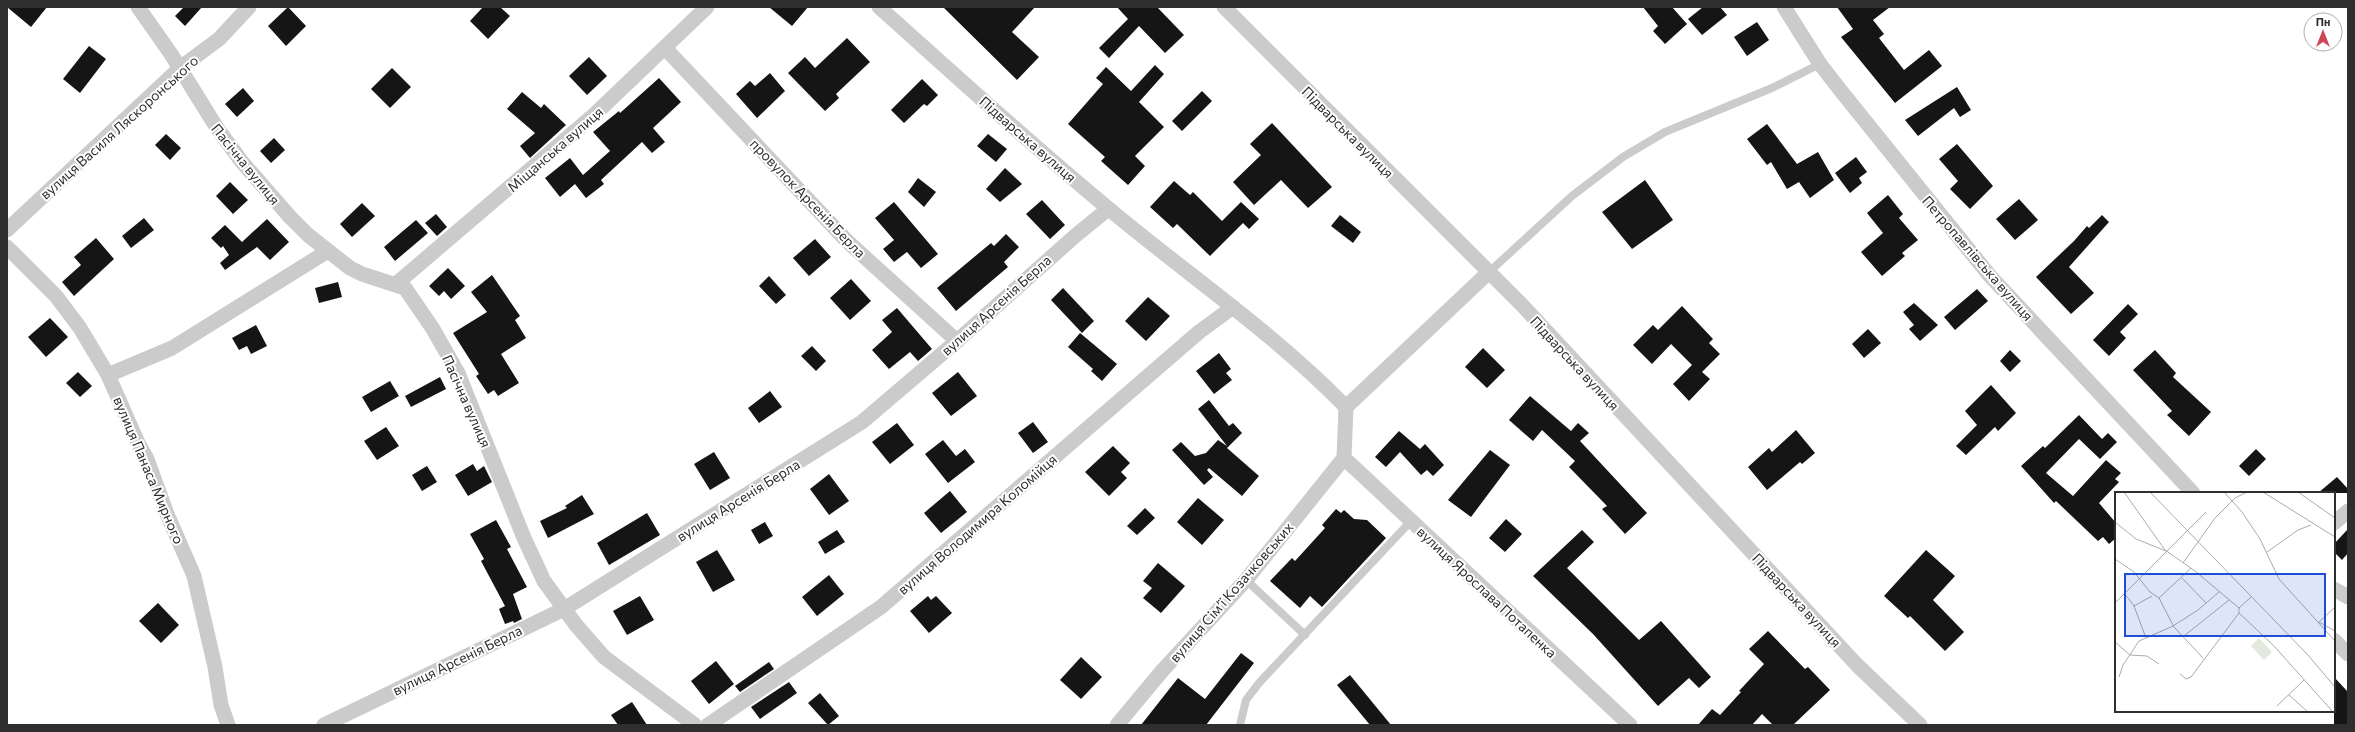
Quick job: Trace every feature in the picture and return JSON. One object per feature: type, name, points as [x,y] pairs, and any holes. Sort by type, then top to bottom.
[{"type":"street","name":"Пасічна вулиця","points":[[138,7],[180,68],[202,108],[242,162],[290,217],[328,251],[362,274],[405,288],[421,310],[458,373],[538,571],[564,609],[604,657],[695,725]]},
{"type":"street","name":"вулиця Василя Ляскоронського","points":[[7,230],[180,68],[219,39],[249,7]]},
{"type":"street","name":"Міщанська вулиця","points":[[396,284],[577,130],[708,7]]},
{"type":"street","name":"Підварська вулиця","points":[[879,7],[1108,209],[1233,307],[1312,373],[1346,407]]},
{"type":"street","name":"Підварська вулиця","points":[[1224,7],[1489,272],[1858,666],[1920,725]]},
{"type":"street","name":"Петропавлівська вулиця","points":[[1784,7],[1820,64],[1990,276],[2193,492]]},
{"type":"street","name":"провулок Арсенія Берла","points":[[665,48],[847,240],[957,341]]},
{"type":"street","name":"вулиця Арсенія Берла","points":[[324,725],[564,609],[862,422],[1108,209]]},
{"type":"street","name":"вулиця Панаса Мирного","points":[[7,247],[56,296],[80,328],[108,375],[154,475],[167,514],[194,576],[214,661],[221,705],[228,725]]},
{"type":"street","points":[[108,375],[172,348],[328,251]]},
{"type":"street","points":[[1344,458],[1346,407],[1489,272]]},
{"type":"street","name":"вулиця Володимира Коломійця","points":[[708,725],[881,607],[1199,332],[1233,307]]},
{"type":"street","name":"вулиця Ярослава Потапенка","points":[[1344,458],[1630,725]]},
{"type":"street","name":"вулиця Сімʼї Козачковських","points":[[1117,725],[1162,671],[1246,580],[1344,458]]},
{"type":"street","points":[[2335,522],[2348,511]]},
{"type":"street","points":[[2335,590],[2348,597]]},
{"type":"street","points":[[2335,641],[2348,654]]},
{"type":"lane","points":[[1489,272],[1572,196],[1623,157],[1665,132],[1755,96],[1820,64]]},
{"type":"lane","points":[[1240,725],[1246,700],[1411,522]]},
{"type":"lane","points":[[1246,580],[1305,635]]},
{"type":"building","points":[[7,7],[47,7],[31,27]]},
{"type":"building","points":[[184,7],[202,7],[185,26],[175,16]]},
{"type":"building","points":[[288,7],[306,26],[286,46],[268,26]]},
{"type":"building","points":[[483,7],[500,7],[510,16],[488,39],[470,21]]},
{"type":"building","points":[[769,7],[808,7],[792,26]]},
{"type":"building","points":[[943,7],[1035,7],[1012,32],[1039,57],[1017,80]]},
{"type":"building","points":[[1117,7],[1157,7],[1184,35],[1165,53],[1139,26],[1109,58],[1099,48],[1128,19]]},
{"type":"building","points":[[1643,7],[1672,7],[1687,24],[1665,44],[1653,31],[1658,26]]},
{"type":"building","points":[[1703,7],[1720,7],[1727,15],[1702,35],[1688,19]]},
{"type":"building","points":[[1837,7],[1890,7],[1873,20],[1884,34],[1879,38],[1904,70],[1929,50],[1942,66],[1895,103],[1841,37],[1853,29]]},
{"type":"building","points":[[1757,22],[1769,40],[1747,56],[1734,37]]},
{"type":"building","points":[[847,38],[870,62],[836,94],[839,98],[825,111],[788,73],[805,57],[815,68]]},
{"type":"building","points":[[89,46],[106,59],[80,93],[63,79]]},
{"type":"building","points":[[589,57],[607,76],[587,95],[569,76]]},
{"type":"building","points":[[1155,65],[1164,74],[1139,102],[1164,127],[1135,156],[1145,166],[1128,185],[1101,161],[1105,157],[1068,124],[1103,84],[1096,78],[1106,67],[1131,91]]},
{"type":"building","points":[[392,68],[411,87],[390,108],[371,89]]},
{"type":"building","points":[[770,73],[785,91],[757,118],[736,94],[750,81],[755,86]]},
{"type":"building","points":[[659,78],[681,102],[653,128],[665,142],[652,153],[642,142],[601,180],[604,184],[586,198],[575,184],[560,197],[545,178],[570,158],[583,175],[610,151],[593,132],[619,111],[620,113]]},
{"type":"building","points":[[922,79],[938,95],[927,106],[924,104],[904,123],[891,110]]},
{"type":"building","points":[[1957,87],[1971,110],[1960,117],[1954,108],[1918,136],[1905,120]]},
{"type":"building","points":[[243,88],[254,101],[237,117],[225,104]]},
{"type":"building","points":[[1202,91],[1212,101],[1182,131],[1172,121]]},
{"type":"building","points":[[522,92],[541,108],[544,104],[566,125],[530,158],[520,146],[535,133],[507,109]]},
{"type":"building","points":[[1272,123],[1332,187],[1308,208],[1281,180],[1254,205],[1233,182],[1261,155],[1250,144]]},
{"type":"building","points":[[1767,124],[1797,164],[1818,152],[1834,180],[1810,198],[1799,182],[1787,189],[1771,162],[1767,165],[1747,139]]},
{"type":"building","points":[[166,134],[181,148],[170,160],[155,145]]},
{"type":"building","points":[[988,134],[1007,149],[996,162],[977,146]]},
{"type":"building","points":[[274,138],[285,150],[271,163],[260,151]]},
{"type":"building","points":[[1957,144],[1993,186],[1970,209],[1950,189],[1958,181],[1939,159]]},
{"type":"building","points":[[1856,157],[1867,172],[1859,178],[1862,183],[1850,193],[1835,173]]},
{"type":"building","points":[[1005,168],[1022,184],[1000,202],[986,189]]},
{"type":"building","points":[[918,178],[936,192],[924,207],[908,192]]},
{"type":"building","points":[[1645,180],[1673,220],[1632,249],[1602,212]]},
{"type":"building","points":[[1174,181],[1190,195],[1193,192],[1222,221],[1241,202],[1259,219],[1249,229],[1243,223],[1210,256],[1177,224],[1173,228],[1150,207]]},
{"type":"building","points":[[230,182],[248,200],[233,214],[216,196]]},
{"type":"building","points":[[1888,195],[1903,214],[1899,218],[1918,240],[1902,253],[1905,256],[1882,276],[1861,252],[1883,233],[1867,213]]},
{"type":"building","points":[[2019,199],[2038,220],[2015,240],[1996,219]]},
{"type":"building","points":[[1042,200],[1065,225],[1050,239],[1026,214]]},
{"type":"building","points":[[894,202],[938,254],[921,268],[907,252],[894,262],[883,249],[894,240],[875,218]]},
{"type":"building","points":[[362,203],[375,216],[352,237],[340,224]]},
{"type":"building","points":[[436,214],[447,227],[437,236],[425,223]]},
{"type":"building","points":[[1340,215],[1361,232],[1353,243],[1331,226]]},
{"type":"building","points":[[2102,215],[2109,222],[2069,267],[2094,293],[2071,314],[2036,277],[2074,241],[2087,226],[2089,228]]},
{"type":"building","points":[[144,218],[154,230],[131,248],[122,236]]},
{"type":"building","points":[[267,219],[289,242],[270,260],[257,247],[225,270],[220,263],[229,255],[223,246],[221,248],[211,238],[225,225],[242,242]]},
{"type":"building","points":[[416,220],[428,233],[395,261],[384,247]]},
{"type":"building","points":[[1006,234],[1019,247],[1004,262],[1008,267],[956,311],[937,288],[991,243],[994,246]]},
{"type":"building","points":[[96,238],[114,259],[74,296],[62,282],[81,265],[74,257]]},
{"type":"building","points":[[815,239],[831,257],[809,276],[793,258]]},
{"type":"building","points":[[448,268],[465,286],[451,299],[444,291],[439,296],[429,286]]},
{"type":"building","points":[[492,275],[520,316],[515,320],[526,338],[501,354],[519,383],[498,396],[494,390],[488,394],[476,376],[479,374],[453,333],[487,312],[471,292]]},
{"type":"building","points":[[769,276],[786,295],[776,304],[759,286]]},
{"type":"building","points":[[851,279],[871,301],[850,320],[830,298]]},
{"type":"building","points":[[338,282],[342,297],[319,303],[315,288]]},
{"type":"building","points":[[1063,288],[1094,321],[1082,333],[1051,300]]},
{"type":"building","points":[[1977,289],[1988,301],[1955,330],[1944,317]]},
{"type":"building","points":[[1148,297],[1170,316],[1146,341],[1125,321]]},
{"type":"building","points":[[1914,303],[1938,325],[1920,341],[1909,329],[1914,325],[1903,312]]},
{"type":"building","points":[[2128,304],[2138,314],[2120,332],[2126,338],[2109,356],[2093,340]]},
{"type":"building","points":[[1682,306],[1713,339],[1709,343],[1720,354],[1702,372],[1710,379],[1689,401],[1673,384],[1692,365],[1671,344],[1652,364],[1633,345],[1653,325],[1658,330]]},
{"type":"building","points":[[897,308],[932,349],[918,361],[910,352],[889,369],[872,350],[892,332],[882,320]]},
{"type":"building","points":[[50,318],[68,337],[46,357],[28,337]]},
{"type":"building","points":[[256,325],[267,346],[251,354],[247,346],[239,350],[232,338]]},
{"type":"building","points":[[1868,329],[1881,343],[1864,358],[1852,344]]},
{"type":"building","points":[[1080,333],[1117,364],[1102,381],[1091,371],[1093,369],[1068,347]]},
{"type":"building","points":[[812,346],[826,361],[816,371],[801,356]]},
{"type":"building","points":[[1483,348],[1505,370],[1487,388],[1465,367]]},
{"type":"building","points":[[2010,350],[2021,361],[2010,372],[2000,361]]},
{"type":"building","points":[[2155,350],[2176,373],[2173,377],[2211,412],[2189,436],[2167,415],[2172,411],[2133,370]]},
{"type":"building","points":[[1219,353],[1231,369],[1226,373],[1232,380],[1214,394],[1196,371]]},
{"type":"building","points":[[78,372],[92,386],[80,397],[66,383]]},
{"type":"building","points":[[958,372],[977,396],[951,416],[932,393]]},
{"type":"building","points":[[440,377],[446,389],[411,407],[405,396]]},
{"type":"building","points":[[390,381],[399,396],[371,412],[362,397]]},
{"type":"building","points":[[1991,385],[2016,413],[1998,431],[1995,427],[1966,455],[1956,446],[1977,425],[1965,411]]},
{"type":"building","points":[[770,391],[782,407],[759,423],[748,408]]},
{"type":"building","points":[[1530,396],[1571,431],[1578,423],[1589,433],[1580,441],[1647,513],[1625,534],[1602,509],[1607,506],[1569,467],[1575,461],[1542,430],[1533,441],[1509,420]]},
{"type":"building","points":[[1209,400],[1229,426],[1233,423],[1242,433],[1227,448],[1259,476],[1242,496],[1209,468],[1207,470],[1213,477],[1204,485],[1172,450],[1181,442],[1195,456],[1206,453],[1218,440],[1227,446],[1198,409]]},
{"type":"building","points":[[2079,415],[2102,439],[2108,433],[2117,442],[2100,459],[2079,439],[2046,473],[2073,496],[2106,460],[2121,473],[2115,479],[2119,482],[2099,503],[2115,522],[2115,539],[2109,544],[2103,537],[2098,541],[2056,501],[2054,503],[2021,466],[2043,446],[2045,448]]},
{"type":"building","points":[[1033,422],[1048,442],[1033,453],[1018,433]]},
{"type":"building","points":[[897,423],[914,445],[890,464],[872,442]]},
{"type":"building","points":[[386,427],[399,446],[377,460],[364,441]]},
{"type":"building","points":[[1796,430],[1815,453],[1802,464],[1800,462],[1767,490],[1748,467],[1769,448],[1772,452]]},
{"type":"building","points":[[1399,431],[1420,449],[1425,444],[1444,465],[1433,476],[1427,470],[1421,475],[1400,452],[1386,467],[1375,457]]},
{"type":"building","points":[[943,440],[956,456],[965,449],[975,462],[948,483],[925,454]]},
{"type":"building","points":[[1113,446],[1130,463],[1121,472],[1127,478],[1109,496],[1085,472]]},
{"type":"building","points":[[2256,449],[2266,459],[2249,476],[2239,466]]},
{"type":"building","points":[[1490,450],[1510,465],[1471,517],[1448,500]]},
{"type":"building","points":[[714,452],[730,478],[710,490],[694,464]]},
{"type":"building","points":[[473,464],[477,471],[484,466],[492,482],[468,496],[455,475]]},
{"type":"building","points":[[427,466],[437,482],[422,491],[412,475]]},
{"type":"building","points":[[829,474],[849,501],[829,515],[810,489]]},
{"type":"building","points":[[2337,477],[2348,489],[2348,493],[2319,492]]},
{"type":"building","points":[[950,491],[967,512],[941,533],[924,513]]},
{"type":"building","points":[[582,495],[594,514],[548,538],[540,521],[567,508],[565,506]]},
{"type":"building","points":[[1198,498],[1224,520],[1202,545],[1177,522]]},
{"type":"building","points":[[1145,508],[1155,518],[1137,535],[1127,526]]},
{"type":"building","points":[[1336,509],[1341,513],[1344,510],[1354,519],[1367,520],[1386,538],[1322,607],[1310,596],[1300,608],[1270,581],[1292,558],[1295,561],[1325,528],[1322,525]]},
{"type":"building","points":[[647,513],[660,535],[609,565],[597,543]]},
{"type":"building","points":[[1506,519],[1522,534],[1505,552],[1489,538]]},
{"type":"building","points":[[496,520],[511,547],[507,549],[527,587],[513,594],[522,619],[514,623],[513,621],[505,624],[499,609],[505,606],[481,561],[484,559],[470,534]]},
{"type":"building","points":[[765,522],[773,536],[759,544],[751,530]]},
{"type":"building","points":[[2348,529],[2348,553],[2342,560],[2335,553],[2335,543]]},
{"type":"building","points":[[837,530],[845,542],[825,554],[818,542]]},
{"type":"building","points":[[1582,530],[1594,542],[1567,568],[1639,640],[1661,621],[1711,677],[1699,688],[1689,678],[1658,706],[1593,634],[1533,576]]},
{"type":"building","points":[[717,550],[735,580],[713,592],[696,562]]},
{"type":"building","points":[[1926,550],[1955,576],[1933,600],[1964,632],[1945,651],[1910,616],[1908,618],[1884,596]]},
{"type":"building","points":[[1158,563],[1185,586],[1161,613],[1143,598],[1152,588],[1143,581]]},
{"type":"building","points":[[829,575],[844,594],[817,616],[802,597]]},
{"type":"building","points":[[640,596],[654,620],[627,635],[613,611]]},
{"type":"building","points":[[928,596],[931,600],[936,596],[952,613],[929,633],[910,611]]},
{"type":"building","points":[[158,603],[179,625],[161,643],[139,621]]},
{"type":"building","points":[[1768,631],[1805,669],[1808,667],[1830,690],[1793,725],[1773,725],[1762,714],[1752,725],[1698,725],[1712,709],[1720,715],[1741,692],[1739,691],[1764,664],[1749,649]]},
{"type":"building","points":[[1241,653],[1254,663],[1206,725],[1141,725],[1178,678],[1205,699]]},
{"type":"building","points":[[1081,657],[1102,677],[1081,699],[1060,680]]},
{"type":"building","points":[[716,661],[734,684],[709,704],[691,681]]},
{"type":"building","points":[[769,662],[774,669],[740,692],[735,686]]},
{"type":"building","points":[[1350,675],[1391,725],[1370,725],[1337,685]]},
{"type":"building","points":[[2335,678],[2348,692],[2348,725],[2334,725]]},
{"type":"building","points":[[789,682],[797,693],[760,719],[751,707]]},
{"type":"building","points":[[820,693],[839,716],[828,725],[808,703]]},
{"type":"building","points":[[632,702],[647,725],[618,725],[611,715]]}]
